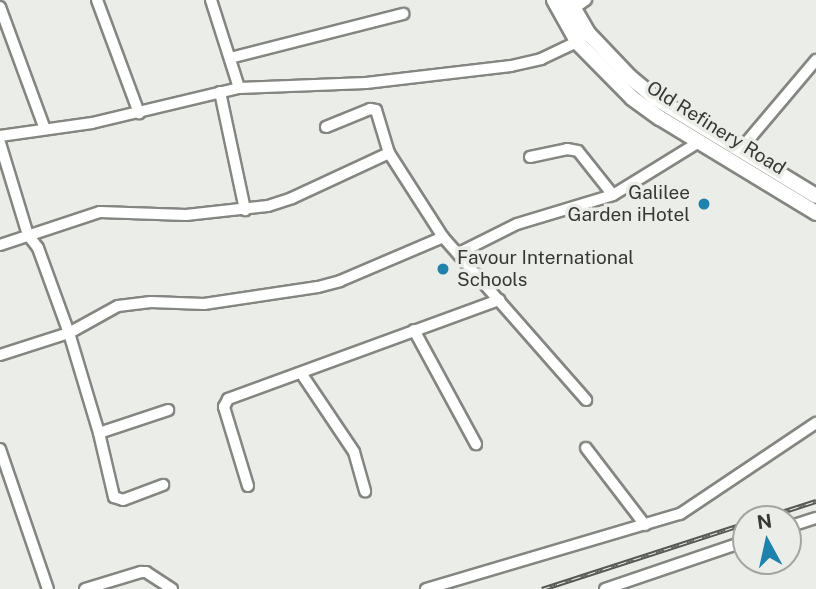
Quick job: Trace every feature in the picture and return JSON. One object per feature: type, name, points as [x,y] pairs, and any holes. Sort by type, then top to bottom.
[{"type":"main road","name":"Old Refinery Road","points":[[554,0],[632,98],[816,213]]},
{"type":"main road","name":"Old Refinery Road","points":[[571,4],[583,38],[655,98],[816,196]]},
{"type":"street","points":[[97,0],[139,113]]},
{"type":"street","points":[[211,0],[239,88]]},
{"type":"street","points":[[571,4],[586,0]]},
{"type":"street","points":[[0,7],[45,129]]},
{"type":"street","points":[[230,58],[403,14]]},
{"type":"street","points":[[0,136],[139,113],[239,88],[443,76],[531,61],[583,38]]},
{"type":"street","points":[[740,150],[816,60]]},
{"type":"street","points":[[220,92],[244,210]]},
{"type":"street","points":[[326,127],[374,109],[388,153],[443,237],[586,400]]},
{"type":"street","points":[[459,253],[517,224],[613,195],[699,142]]},
{"type":"street","points":[[0,143],[28,235],[38,248],[69,333],[117,500],[163,485]]},
{"type":"street","points":[[530,157],[567,149],[578,151],[613,195]]},
{"type":"street","points":[[0,245],[100,212],[173,215],[244,210],[292,198],[388,153]]},
{"type":"street","points":[[0,355],[69,333],[103,313],[126,305],[204,304],[318,287],[340,281],[443,237]]},
{"type":"street","points":[[248,485],[224,402],[499,300]]},
{"type":"street","points":[[414,330],[475,444]]},
{"type":"street","points":[[301,373],[354,452],[365,491]]},
{"type":"street","points":[[99,433],[168,410]]},
{"type":"street","points":[[426,589],[645,525],[694,506],[816,423]]},
{"type":"street","points":[[586,448],[645,525]]},
{"type":"street","points":[[0,449],[48,589]]},
{"type":"street","points":[[605,589],[618,587],[732,546]]},
{"type":"street","points":[[85,589],[141,572],[146,572],[172,589]]},
{"type":"railway","points":[[802,506],[816,501]]},
{"type":"railway","points":[[542,589],[732,528]]},
{"type":"place","name":"Galilee Garden iHotel","points":[[704,204]]},
{"type":"place","name":"Favour International Schools","points":[[443,269]]}]
